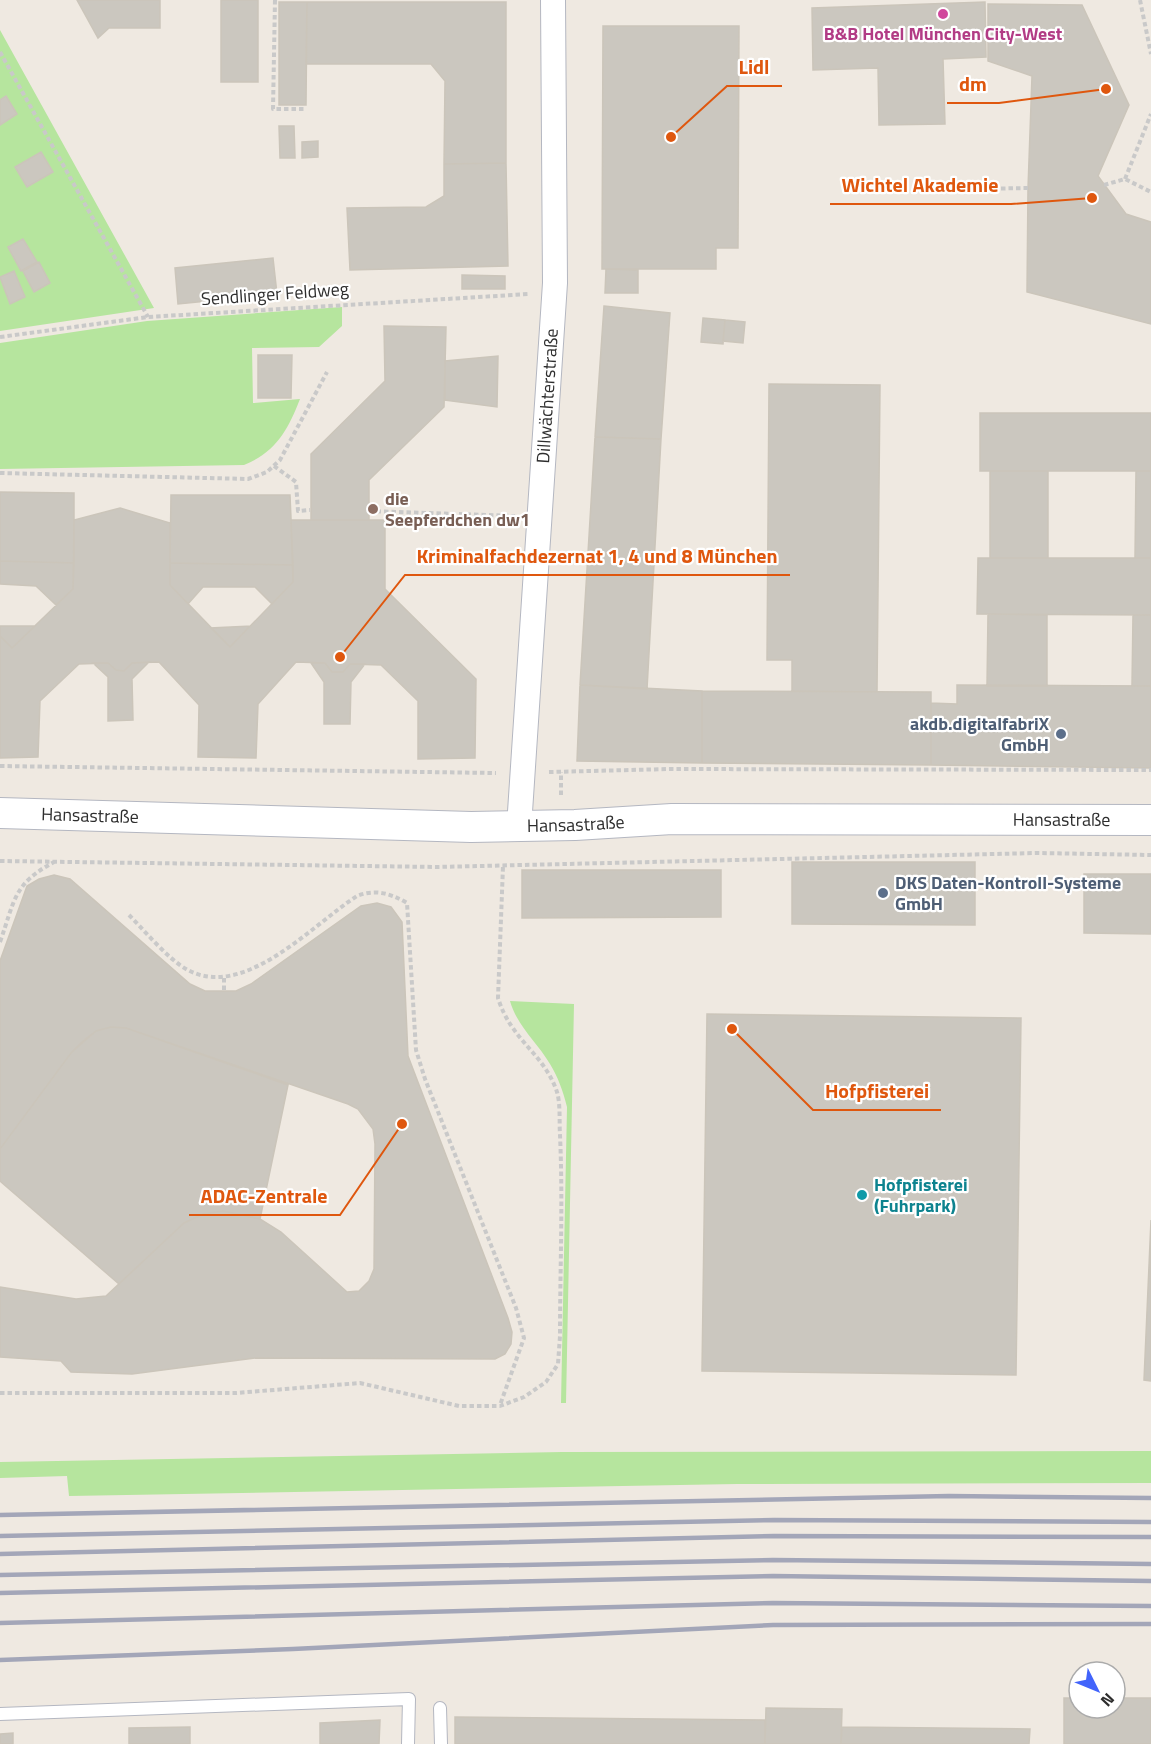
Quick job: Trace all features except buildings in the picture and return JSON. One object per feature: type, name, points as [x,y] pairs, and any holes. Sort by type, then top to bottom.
[{"type":"street","name":"Dillwächterstraße","points":[[519,827],[520,773],[540,516],[554,292],[553,0]]},
{"type":"street","name":"Hansastraße","points":[[0,813],[519,827],[672,819],[1151,820]]},
{"type":"lane","points":[[0,1714],[409,1699],[408,1744]]},
{"type":"lane","points":[[440,1708],[441,1744]]},
{"type":"path","points":[[275,0],[273,109],[306,109]]},
{"type":"path","points":[[1140,0],[1151,54]]},
{"type":"path","points":[[0,52],[148,317]]},
{"type":"path","points":[[1125,179],[1151,114]]},
{"type":"path","points":[[1104,185],[1125,179],[1151,192]]},
{"type":"path","points":[[971,189],[1028,188]]},
{"type":"path","name":"Sendlinger Feldweg","points":[[0,338],[148,317],[554,292]]},
{"type":"path","points":[[0,473],[248,479],[267,472],[280,460],[327,372]]},
{"type":"path","points":[[274,466],[296,482],[298,511],[310,510]]},
{"type":"path","points":[[369,511],[540,516]]},
{"type":"path","points":[[0,766],[520,773],[671,769],[1151,770]]},
{"type":"path","points":[[0,861],[503,866],[1037,853],[1151,855]]},
{"type":"path","points":[[0,942],[21,885],[34,873],[55,862]]},
{"type":"path","points":[[0,1393],[236,1393],[295,1386],[360,1383],[459,1406],[500,1406],[524,1397],[546,1382],[558,1364],[560,1324],[561,1153],[558,1092],[536,1056],[514,1033],[504,1017],[498,998],[503,866]]},
{"type":"path","points":[[129,915],[185,968],[206,977],[224,978],[246,972],[266,962],[357,896],[369,891],[393,895],[407,903],[416,1050],[425,1079],[516,1308],[524,1338],[500,1406]]},
{"type":"path","points":[[224,978],[224,992]]},
{"type":"green space","points":[[0,30],[154,308],[0,331]]},
{"type":"green space","points":[[342,307],[342,326],[319,347],[252,348],[253,403],[300,399],[280,439],[265,454],[255,460],[244,465],[0,469],[0,343],[147,321]]},
{"type":"green space","points":[[510,1001],[574,1004],[566,1403],[561,1403],[567,1107],[553,1069],[522,1026]]},
{"type":"green space","points":[[1151,1451],[1151,1483],[737,1484],[69,1496],[67,1476],[0,1478],[0,1462],[562,1452]]},
{"type":"railway","points":[[0,1515],[949,1496],[1151,1498]]},
{"type":"railway","points":[[0,1536],[774,1520],[1151,1522]]},
{"type":"railway","points":[[0,1554],[774,1536],[1151,1537]]},
{"type":"railway","points":[[0,1575],[773,1560],[1151,1564]]},
{"type":"railway","points":[[0,1593],[773,1576],[1151,1581]]},
{"type":"railway","points":[[0,1623],[773,1603],[1151,1606]]},
{"type":"railway","points":[[0,1660],[293,1649],[773,1625],[1151,1624]]},
{"type":"place","name":"B&B Hotel München City-West","points":[[943,14]]},
{"type":"place","name":"dm","points":[[1106,89]]},
{"type":"place","name":"Lidl","points":[[671,137]]},
{"type":"place","name":"Wichtel Akademie","points":[[1092,198]]},
{"type":"place","name":"die Seepferdchen dw1","points":[[373,509]]},
{"type":"place","name":"Kriminalfachdezernat 1, 4 und 8 München","points":[[340,657]]},
{"type":"place","name":"akdb.digitalfabriX GmbH","points":[[1061,734]]},
{"type":"place","name":"DKS Daten-Kontroll-Systeme GmbH","points":[[883,893]]},
{"type":"place","name":"Hofpfisterei","points":[[732,1029]]},
{"type":"place","name":"ADAC-Zentrale","points":[[402,1124]]},
{"type":"place","name":"Hofpfisterei (Fuhrpark)","points":[[862,1195]]}]
